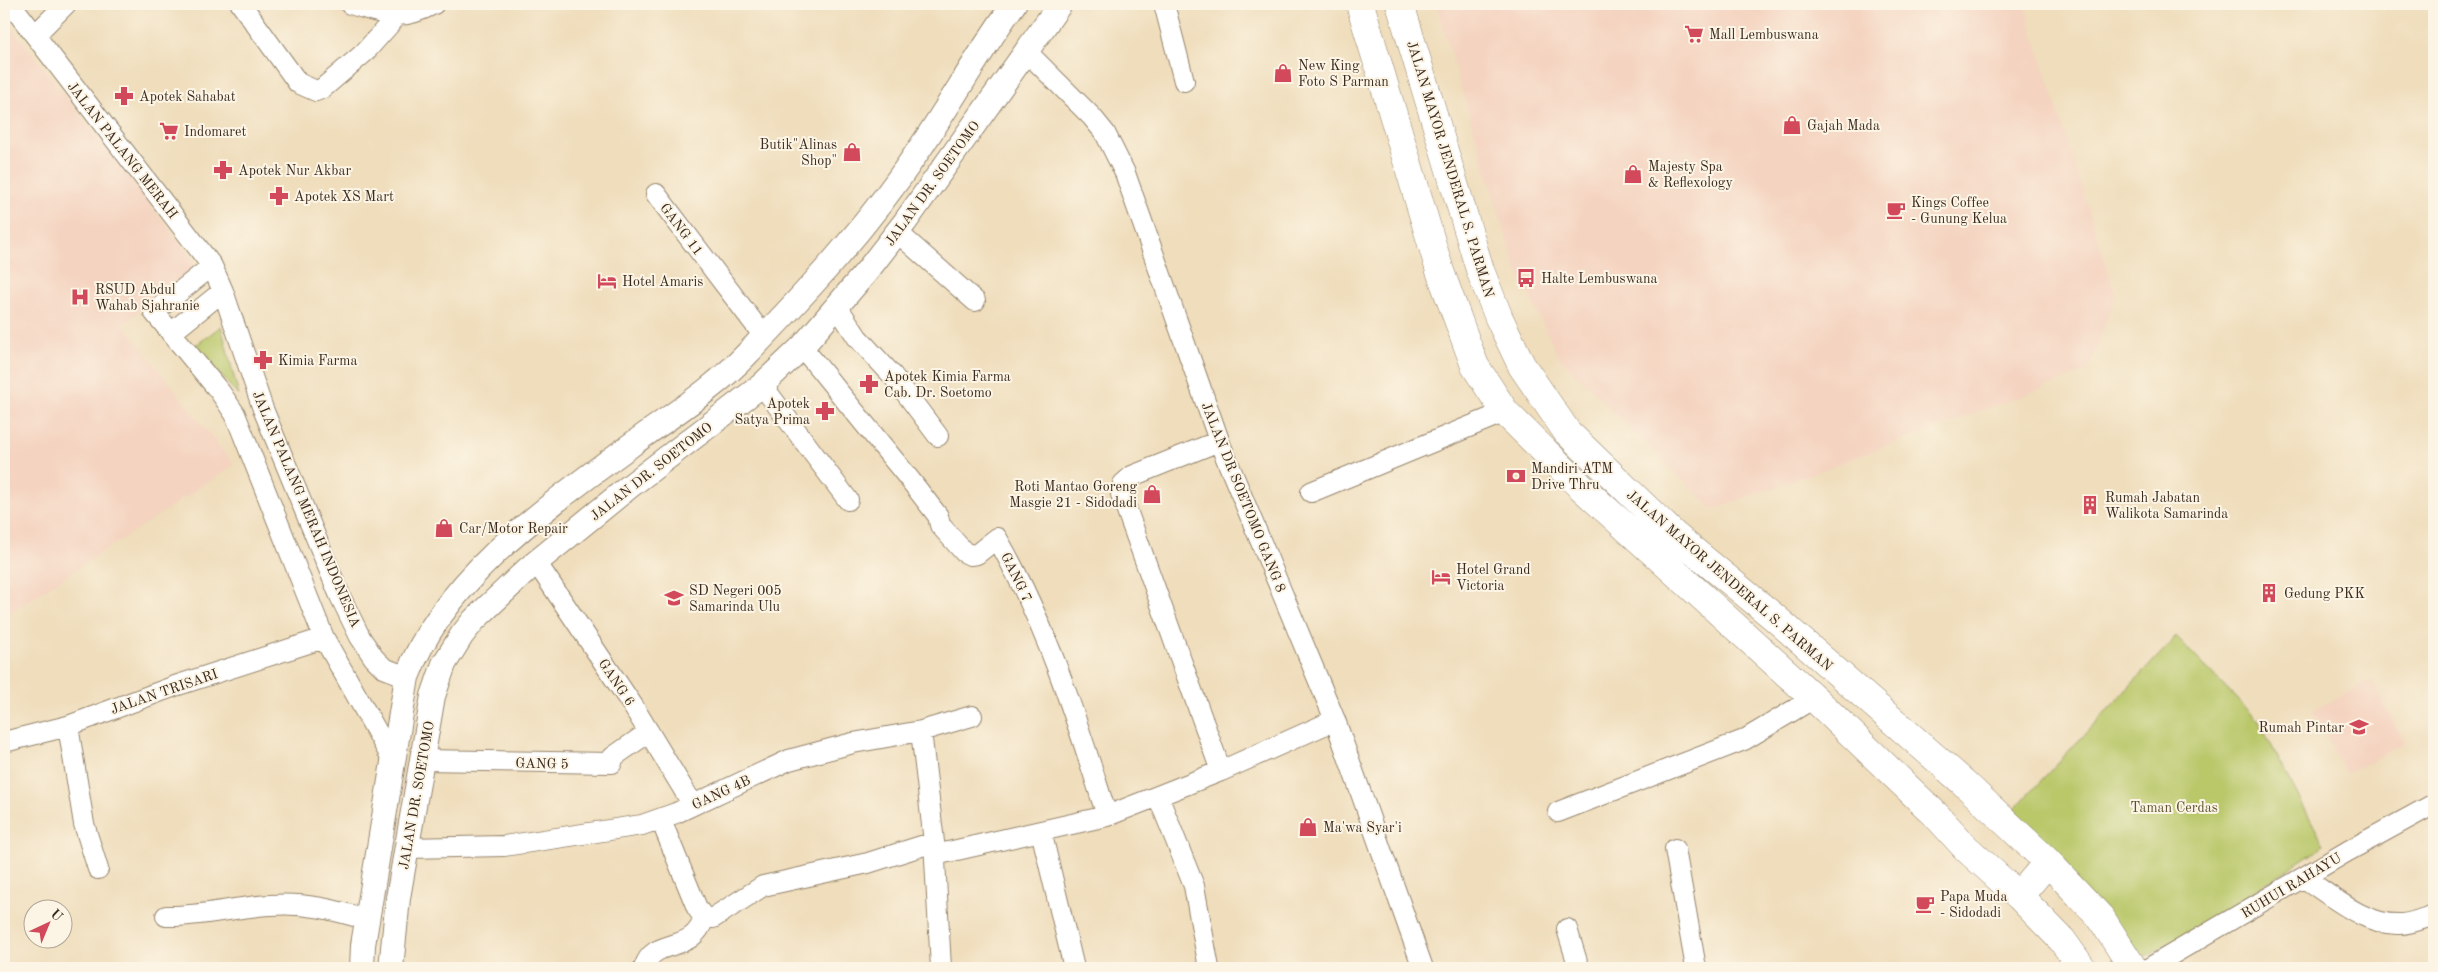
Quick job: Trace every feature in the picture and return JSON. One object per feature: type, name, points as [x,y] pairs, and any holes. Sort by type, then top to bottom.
[{"type":"main road","name":"JALAN MAYOR JENDERAL S. PARMAN","points":[[1360,4],[1440,271],[1475,366],[1505,412],[1650,551],[1814,698],[1935,814],[1967,849],[2019,896],[2062,940],[2082,968]]},
{"type":"main road","name":"JALAN MAYOR JENDERAL S. PARMAN","points":[[1400,4],[1480,270],[1522,366],[1567,432],[1674,535],[1774,617],[1963,782],[2048,862],[2101,918],[2133,968]]},
{"type":"main road","points":[[2019,896],[2048,862]]},
{"type":"street","name":"JALAN PALANG MERAH","points":[[11,4],[212,266],[223,291]]},
{"type":"street","points":[[35,35],[66,4]]},
{"type":"street","points":[[241,4],[298,83],[316,91],[323,88],[364,53],[396,17]]},
{"type":"street","points":[[350,4],[396,17],[414,13],[434,4]]},
{"type":"street","name":"JALAN DR. SOETOMO","points":[[362,968],[407,677],[432,625],[486,563],[537,518],[631,445],[690,404],[746,355],[763,335],[803,296],[867,221],[916,154],[987,41],[1014,4]]},
{"type":"street","name":"JALAN DR. SOETOMO","points":[[391,968],[395,923],[433,696],[444,664],[474,620],[536,562],[630,486],[762,385],[802,347],[897,232],[1060,4]]},
{"type":"street","points":[[1164,4],[1184,81]]},
{"type":"street","name":"JALAN DR SOETOMO GANG 8","points":[[1026,51],[1092,117],[1105,133],[1126,173],[1220,441],[1335,720],[1423,968]]},
{"type":"street","name":"GANG 11","points":[[656,194],[763,335]]},
{"type":"street","points":[[897,232],[975,301]]},
{"type":"street","points":[[212,266],[154,312],[229,404],[324,638],[394,762]]},
{"type":"street","points":[[171,333],[223,291]]},
{"type":"street","name":"JALAN PALANG MERAH INDONESIA","points":[[223,291],[263,409],[340,596],[360,637],[374,658],[384,668],[407,677]]},
{"type":"street","points":[[837,306],[857,337],[893,376],[938,436]]},
{"type":"street","name":"GANG 7","points":[[802,347],[911,481],[938,516],[940,525],[964,552],[970,555],[977,554],[997,538],[1011,562],[1065,686],[1107,816]]},
{"type":"street","points":[[762,385],[848,500]]},
{"type":"street","points":[[690,404],[707,428]]},
{"type":"street","points":[[1311,492],[1505,412]]},
{"type":"street","points":[[1220,441],[1132,476],[1123,484],[1121,494],[1221,771]]},
{"type":"street","points":[[267,494],[293,483]]},
{"type":"street","name":"GANG 6","points":[[536,562],[649,732],[693,805]]},
{"type":"street","name":"JALAN TRISARI","points":[[4,742],[68,726],[175,686],[324,638]]},
{"type":"street","points":[[1558,812],[1744,740],[1814,698]]},
{"type":"street","name":"GANG 4B","points":[[407,848],[504,846],[642,825],[661,820],[789,760],[853,743],[921,731],[972,716]]},
{"type":"street","points":[[704,918],[713,918],[763,886],[934,848],[1041,831],[1107,816],[1221,771],[1335,720]]},
{"type":"street","points":[[68,726],[84,824],[98,869]]},
{"type":"street","points":[[921,731],[934,848],[941,968]]},
{"type":"street","name":"GANG 5","points":[[422,760],[612,763],[613,757],[649,732]]},
{"type":"street","points":[[1158,796],[1194,886],[1209,968]]},
{"type":"street","name":"RUHUI RAHAYU","points":[[2155,964],[2348,851],[2434,804]]},
{"type":"street","points":[[661,820],[697,908],[704,918]]},
{"type":"street","points":[[1041,831],[1074,968]]},
{"type":"street","points":[[1675,849],[1696,968]]},
{"type":"street","points":[[2304,878],[2377,922],[2402,924],[2434,915]]},
{"type":"street","points":[[166,916],[202,915],[270,904],[295,904],[328,908],[368,920]]},
{"type":"street","points":[[644,968],[646,960],[661,948],[684,943],[700,931],[704,918]]},
{"type":"street","points":[[1567,929],[1579,968]]},
{"type":"shaded area","points":[[1436,4],[2024,4],[2116,296],[2087,372],[1713,510],[1560,359],[1515,267]]},
{"type":"shaded area","name":"RSUD Abdul Wahab Sjahranie","points":[[4,17],[194,261],[191,270],[123,324],[234,465],[4,617]]},
{"type":"shaded area","name":"Rumah Pintar","points":[[2371,680],[2405,743],[2347,774],[2313,711]]},
{"type":"green space","points":[[221,326],[239,396],[195,346]]},
{"type":"green space","name":"Taman Cerdas","points":[[2176,637],[2258,720],[2324,845],[2193,932],[2132,963],[2003,821]]},
{"type":"place","name":"Mall Lembuswana","points":[[1694,34]]},
{"type":"place","name":"New King Foto S Parman","points":[[1283,73]]},
{"type":"place","name":"Apotek Sahabat","points":[[124,96]]},
{"type":"place","name":"Gajah Mada","points":[[1792,125]]},
{"type":"place","name":"Indomaret","points":[[169,131]]},
{"type":"place","name":"Butik\"Alinas Shop\"","points":[[852,152]]},
{"type":"place","name":"Apotek Nur Akbar","points":[[223,170]]},
{"type":"place","name":"Majesty Spa & Reflexology","points":[[1633,174]]},
{"type":"place","name":"Apotek XS Mart","points":[[279,196]]},
{"type":"place","name":"Kings Coffee - Gunung Kelua","points":[[1896,210]]},
{"type":"place","name":"Halte Lembuswana","points":[[1526,278]]},
{"type":"place","name":"Hotel Amaris","points":[[607,281]]},
{"type":"place","name":"RSUD Abdul Wahab Sjahranie","points":[[80,297]]},
{"type":"place","name":"Kimia Farma","points":[[263,360]]},
{"type":"place","name":"Apotek Kimia Farma Cab. Dr. Soetomo","points":[[869,384]]},
{"type":"place","name":"Apotek Satya Prima","points":[[825,411]]},
{"type":"place","name":"Mandiri ATM Drive Thru","points":[[1516,476]]},
{"type":"place","name":"Roti Mantao Goreng Masgie 21 - Sidodadi","points":[[1152,494]]},
{"type":"place","name":"Rumah Jabatan Walikota Samarinda","points":[[2090,505]]},
{"type":"place","name":"Car/Motor Repair","points":[[444,528]]},
{"type":"place","name":"Hotel Grand Victoria","points":[[1441,577]]},
{"type":"place","name":"Gedung PKK","points":[[2269,593]]},
{"type":"place","name":"SD Negeri 005 Samarinda Ulu","points":[[674,598]]},
{"type":"place","name":"Rumah Pintar","points":[[2359,727]]},
{"type":"place","name":"Ma'wa Syar'i","points":[[1308,827]]},
{"type":"place","name":"Papa Muda - Sidodadi","points":[[1925,904]]}]
